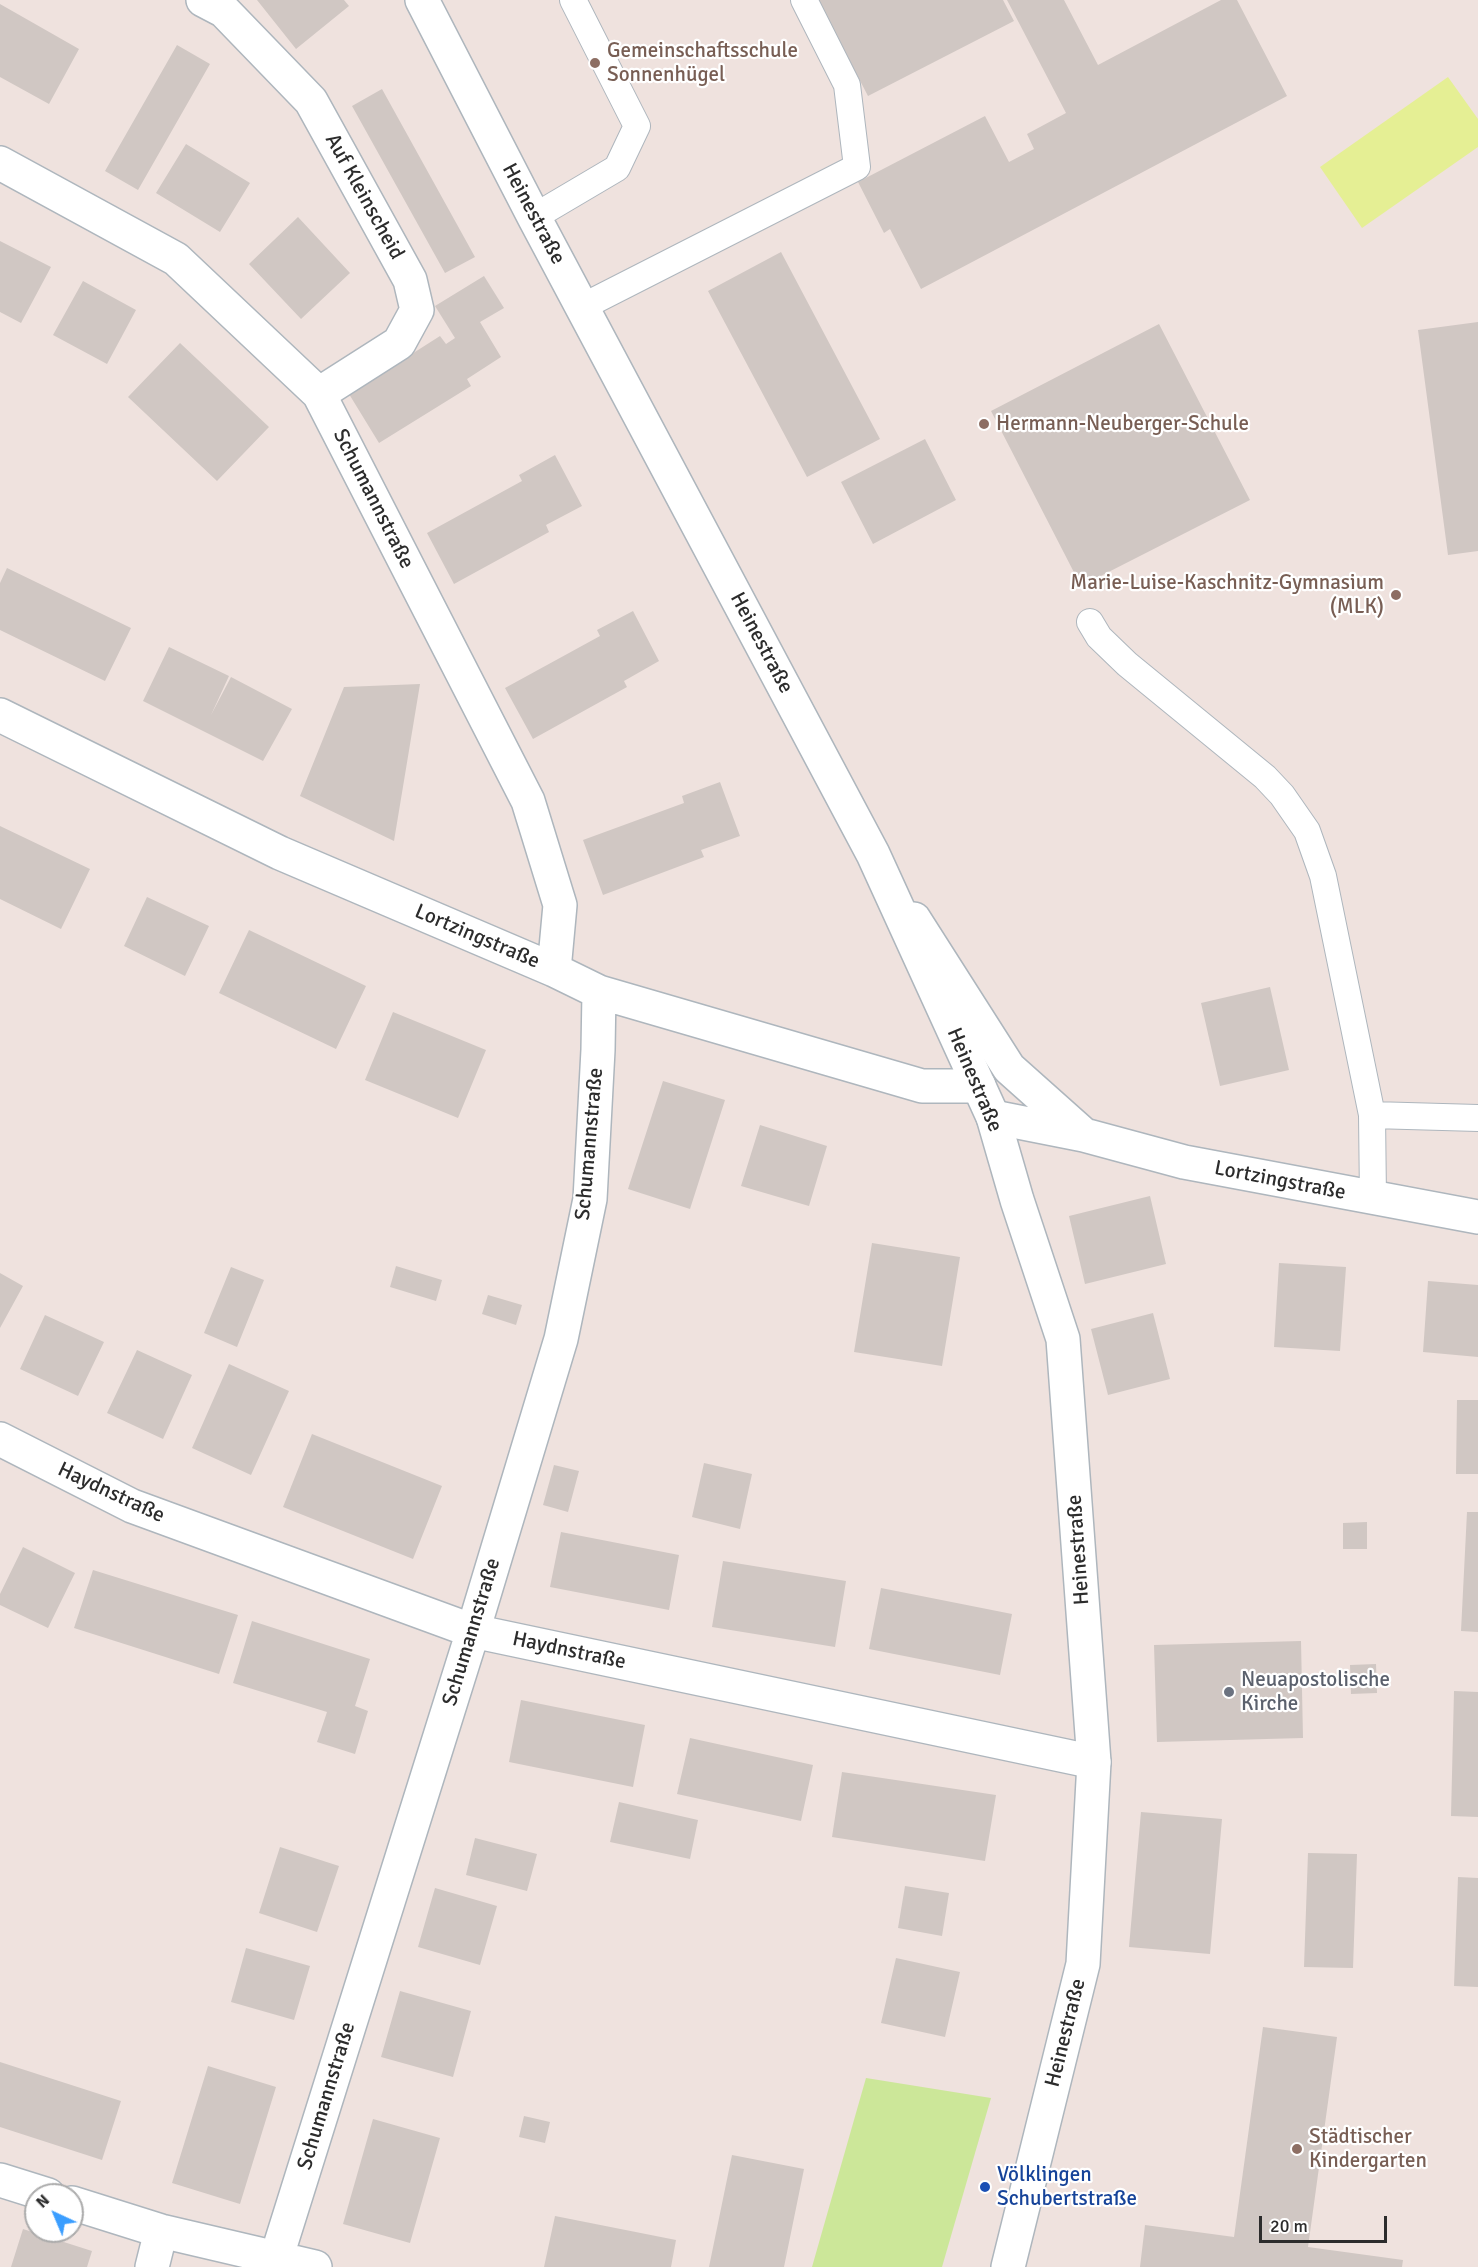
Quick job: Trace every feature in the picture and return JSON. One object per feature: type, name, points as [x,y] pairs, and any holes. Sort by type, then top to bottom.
[{"type":"street","name":"Auf Kleinscheid","points":[[203,0],[224,11],[311,101],[410,280],[417,310],[399,343],[319,394]]},
{"type":"street","name":"Heinestraße","points":[[422,0],[534,217],[873,854],[993,1117],[1017,1200],[1063,1339],[1095,1762],[1083,1964],[1008,2267]]},
{"type":"street","name":"Schumannstraße","points":[[0,163],[176,259],[319,394],[528,801],[560,905],[554,970]]},
{"type":"street","name":"Lortzingstraße","points":[[0,715],[280,853],[554,970],[599,992],[922,1086],[979,1086]]},
{"type":"street","name":"Lortzingstraße","points":[[873,854],[1009,1068],[1084,1135]]},
{"type":"street","name":"Schumannstraße","points":[[276,2259],[473,1631],[561,1339],[590,1199],[599,992]]},
{"type":"street","name":"Lortzingstraße","points":[[993,1117],[1084,1135],[1184,1162],[1478,1217]]},
{"type":"street","name":"Haydnstraße","points":[[0,1439],[132,1506],[473,1631],[1095,1762]]},
{"type":"street","points":[[0,2180],[24,2188]]},
{"type":"street","points":[[84,2207],[160,2231],[315,2267]]},
{"type":"street","points":[[152,2267],[160,2231]]},
{"type":"lane","points":[[534,217],[617,168],[637,126],[573,0]]},
{"type":"lane","points":[[582,307],[858,167],[847,85],[804,0]]},
{"type":"lane","points":[[1090,622],[1098,637],[1127,664],[1265,777],[1282,795],[1307,831],[1323,876],[1372,1115],[1373,1198]]},
{"type":"lane","points":[[1372,1115],[1478,1118]]},
{"type":"green space","points":[[1448,77],[1478,119],[1478,147],[1362,228],[1320,167]]},
{"type":"green space","points":[[866,2078],[991,2098],[942,2267],[812,2267]]},
{"type":"building","points":[[257,0],[344,0],[349,6],[296,49]]},
{"type":"building","points":[[818,0],[1003,0],[1014,21],[868,96]]},
{"type":"building","points":[[1007,0],[1064,0],[1098,65],[1221,0],[1237,0],[1287,96],[921,289],[890,229],[884,233],[858,182],[985,116],[1009,162],[1034,149],[1027,134],[1066,113]]},
{"type":"building","points":[[0,4],[79,49],[49,104],[0,77]]},
{"type":"building","points":[[177,45],[210,64],[138,190],[105,171]]},
{"type":"building","points":[[382,89],[475,257],[445,273],[352,106]]},
{"type":"building","points":[[186,144],[250,183],[220,232],[156,193]]},
{"type":"building","points":[[298,217],[350,273],[301,319],[249,264]]},
{"type":"building","points":[[0,241],[51,267],[21,323],[0,312]]},
{"type":"building","points":[[781,252],[880,439],[807,477],[708,291]]},
{"type":"building","points":[[484,276],[504,308],[480,322],[501,357],[467,379],[471,386],[379,443],[349,394],[440,336],[446,344],[455,338],[435,306]]},
{"type":"building","points":[[83,281],[136,310],[107,364],[53,335]]},
{"type":"building","points":[[1478,322],[1478,551],[1448,555],[1418,330]]},
{"type":"building","points":[[1159,324],[1250,500],[1081,586],[991,411]]},
{"type":"building","points":[[180,343],[269,427],[217,481],[128,397]]},
{"type":"building","points":[[925,439],[956,500],[873,544],[841,482]]},
{"type":"building","points":[[555,455],[582,506],[546,525],[549,532],[454,584],[427,533],[522,481],[519,475]]},
{"type":"building","points":[[7,568],[131,628],[105,681],[0,630],[0,583]]},
{"type":"building","points":[[633,611],[659,661],[624,681],[627,687],[533,739],[505,688],[600,636],[597,630]]},
{"type":"building","points":[[169,647],[229,676],[211,715],[231,677],[292,709],[263,761],[143,701]]},
{"type":"building","points":[[420,684],[394,841],[300,796],[344,687]]},
{"type":"building","points":[[720,782],[740,836],[701,850],[704,857],[603,895],[583,840],[684,803],[682,796]]},
{"type":"building","points":[[0,826],[90,869],[61,929],[0,899]]},
{"type":"building","points":[[147,897],[209,926],[185,976],[124,946]]},
{"type":"building","points":[[249,930],[366,986],[336,1049],[219,993]]},
{"type":"building","points":[[1270,987],[1289,1070],[1220,1086],[1201,1003]]},
{"type":"building","points":[[393,1012],[486,1050],[458,1118],[365,1080]]},
{"type":"building","points":[[663,1081],[725,1100],[690,1209],[628,1189]]},
{"type":"building","points":[[760,1125],[827,1146],[809,1206],[741,1186]]},
{"type":"building","points":[[1150,1196],[1166,1264],[1085,1284],[1069,1216]]},
{"type":"building","points":[[872,1243],[960,1257],[942,1366],[854,1352]]},
{"type":"building","points":[[1279,1263],[1346,1267],[1340,1351],[1274,1347]]},
{"type":"building","points":[[396,1266],[442,1280],[436,1301],[390,1287]]},
{"type":"building","points":[[231,1267],[264,1280],[237,1347],[204,1333]]},
{"type":"building","points":[[0,1273],[23,1286],[0,1328]]},
{"type":"building","points":[[1428,1281],[1478,1285],[1478,1357],[1423,1352]]},
{"type":"building","points":[[488,1295],[522,1305],[516,1325],[482,1314]]},
{"type":"building","points":[[1153,1313],[1170,1379],[1108,1395],[1091,1329]]},
{"type":"building","points":[[45,1315],[104,1342],[78,1396],[20,1369]]},
{"type":"building","points":[[137,1350],[192,1375],[163,1439],[107,1413]]},
{"type":"building","points":[[229,1364],[289,1391],[251,1475],[192,1448]]},
{"type":"building","points":[[1457,1400],[1478,1400],[1478,1474],[1456,1474]]},
{"type":"building","points":[[312,1434],[442,1486],[413,1559],[283,1507]]},
{"type":"building","points":[[704,1463],[752,1474],[740,1529],[692,1517]]},
{"type":"building","points":[[554,1465],[579,1471],[568,1512],[543,1505]]},
{"type":"building","points":[[1467,1512],[1478,1512],[1478,1632],[1461,1631]]},
{"type":"building","points":[[1367,1522],[1367,1549],[1343,1549],[1343,1523]]},
{"type":"building","points":[[561,1532],[679,1555],[669,1610],[550,1587]]},
{"type":"building","points":[[23,1547],[75,1573],[48,1628],[0,1605],[0,1594]]},
{"type":"building","points":[[723,1561],[846,1581],[835,1647],[712,1627]]},
{"type":"building","points":[[93,1570],[238,1615],[219,1674],[74,1628]]},
{"type":"building","points":[[881,1588],[1012,1614],[1000,1675],[869,1649]]},
{"type":"building","points":[[252,1621],[370,1659],[355,1706],[368,1711],[355,1754],[317,1742],[327,1712],[233,1683]]},
{"type":"building","name":"Neuapostolische Kirche","points":[[1301,1641],[1303,1738],[1157,1742],[1154,1645]]},
{"type":"building","points":[[1376,1664],[1377,1693],[1351,1694],[1350,1665]]},
{"type":"building","points":[[1454,1691],[1478,1692],[1478,1817],[1451,1816]]},
{"type":"building","points":[[521,1700],[645,1725],[633,1787],[509,1762]]},
{"type":"building","points":[[690,1738],[813,1765],[801,1821],[677,1794]]},
{"type":"building","points":[[842,1772],[996,1795],[985,1861],[832,1837]]},
{"type":"building","points":[[619,1802],[698,1820],[690,1859],[610,1842]]},
{"type":"building","points":[[1141,1812],[1222,1819],[1210,1954],[1129,1947]]},
{"type":"building","points":[[475,1838],[537,1854],[527,1891],[466,1875]]},
{"type":"building","points":[[280,1847],[339,1866],[317,1932],[259,1913]]},
{"type":"building","points":[[1308,1853],[1357,1854],[1353,1968],[1304,1967]]},
{"type":"building","points":[[1458,1877],[1478,1878],[1478,1987],[1454,1986]]},
{"type":"building","points":[[905,1886],[949,1893],[942,1936],[898,1928]]},
{"type":"building","points":[[435,1888],[497,1906],[480,1965],[418,1947]]},
{"type":"building","points":[[246,1948],[310,1966],[294,2020],[231,2002]]},
{"type":"building","points":[[896,1958],[960,1972],[945,2037],[881,2023]]},
{"type":"building","points":[[400,1991],[471,2011],[453,2077],[381,2057]]},
{"type":"building","points":[[1263,2027],[1337,2037],[1308,2247],[1403,2260],[1402,2267],[1140,2267],[1145,2225],[1234,2237]]},
{"type":"building","points":[[0,2062],[121,2101],[102,2160],[0,2127]]},
{"type":"building","points":[[208,2066],[276,2087],[240,2204],[172,2183]]},
{"type":"building","points":[[524,2116],[550,2122],[545,2143],[519,2137]]},
{"type":"building","points":[[373,2119],[440,2138],[410,2243],[343,2224]]},
{"type":"building","points":[[732,2155],[804,2169],[784,2267],[709,2267]]},
{"type":"building","points":[[555,2216],[676,2240],[671,2267],[544,2267]]},
{"type":"building","points":[[23,2229],[24,2243],[67,2243],[92,2251],[87,2267],[11,2267]]},
{"type":"place","name":"Gemeinschaftsschule Sonnenhügel","points":[[595,63]]},
{"type":"place","name":"Hermann-Neuberger-Schule","points":[[984,424]]},
{"type":"place","name":"Marie-Luise-Kaschnitz-Gymnasium (MLK)","points":[[1396,595]]},
{"type":"place","name":"Neuapostolische Kirche","points":[[1229,1692]]},
{"type":"place","name":"Städtischer Kindergarten","points":[[1297,2149]]},
{"type":"place","name":"Völklingen Schubertstraße","points":[[985,2187]]}]
